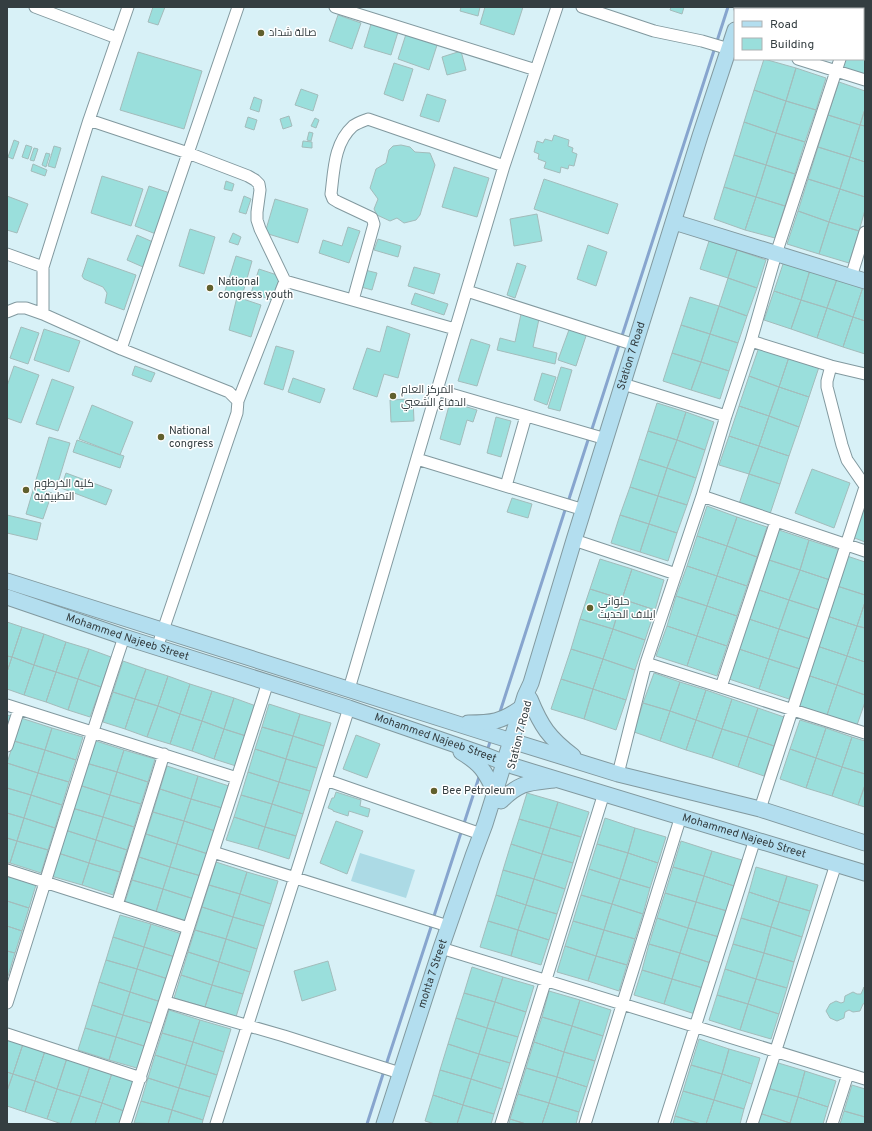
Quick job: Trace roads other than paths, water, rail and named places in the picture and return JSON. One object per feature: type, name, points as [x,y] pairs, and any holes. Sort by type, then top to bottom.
[{"type":"main road","name":"Station 7 Road","points":[[483,829],[498,797],[509,764],[531,683],[574,540],[700,136],[733,38]]},
{"type":"main road","points":[[674,222],[858,279]]},
{"type":"main road","name":"Mohammed Najeeb Street","points":[[7,581],[618,774],[760,808],[865,842]]},
{"type":"main road","name":"Mohammed Najeeb Street","points":[[7,597],[157,648],[349,708],[509,764],[865,873]]},
{"type":"main road","points":[[454,723],[488,723],[496,721],[508,717],[526,703],[543,728],[560,747],[580,762]]},
{"type":"main road","points":[[446,743],[477,763],[483,769],[498,797],[518,786],[528,783],[560,779]]},
{"type":"main road","name":"mohta 7 Street","points":[[387,1123],[400,1073],[448,926],[483,829]]},
{"type":"street","points":[[35,7],[117,38]]},
{"type":"street","points":[[43,314],[43,267],[89,120],[128,7]]},
{"type":"street","points":[[121,349],[238,7]]},
{"type":"street","points":[[335,7],[536,70]]},
{"type":"street","points":[[349,689],[504,166],[558,7]]},
{"type":"street","points":[[582,7],[654,31],[702,41],[733,38]]},
{"type":"street","points":[[801,60],[865,80]]},
{"type":"street","points":[[618,774],[646,663],[702,496],[726,416],[751,341],[776,254],[840,60]]},
{"type":"street","points":[[89,120],[188,153],[255,180],[259,184],[260,190],[257,220],[285,280],[238,400],[237,413],[157,648]]},
{"type":"street","points":[[353,300],[374,224],[372,218],[338,202],[333,199],[331,194],[335,158],[342,139],[354,125],[368,120],[504,166]]},
{"type":"street","points":[[858,279],[865,232]]},
{"type":"street","points":[[7,254],[43,267]]},
{"type":"street","points":[[285,280],[455,329]]},
{"type":"street","points":[[467,291],[635,345]]},
{"type":"street","points":[[7,312],[17,308],[26,308],[43,314],[121,349],[229,392],[238,400]]},
{"type":"street","points":[[751,341],[831,366],[865,374]]},
{"type":"street","points":[[760,808],[865,487],[848,460],[842,445],[827,387],[831,366]]},
{"type":"street","points":[[623,384],[726,416]]},
{"type":"street","points":[[438,390],[606,439]]},
{"type":"street","points":[[506,486],[526,416]]},
{"type":"street","points":[[417,459],[584,510]]},
{"type":"street","points":[[702,496],[865,550]]},
{"type":"street","points":[[721,687],[776,521]]},
{"type":"street","points":[[574,540],[676,574]]},
{"type":"street","points":[[7,1003],[92,731],[124,637]]},
{"type":"street","points":[[646,663],[865,733]]},
{"type":"street","points":[[125,1124],[166,1002],[188,928],[268,682]]},
{"type":"street","points":[[7,705],[237,778]]},
{"type":"street","points":[[216,1124],[349,708]]},
{"type":"street","points":[[7,746],[19,709]]},
{"type":"street","points":[[117,905],[164,754]]},
{"type":"street","points":[[326,780],[483,829]]},
{"type":"street","points":[[501,1124],[604,793]]},
{"type":"street","points":[[585,1124],[681,816]]},
{"type":"street","points":[[664,1124],[694,1026],[755,839]]},
{"type":"street","points":[[213,852],[448,926]]},
{"type":"street","points":[[752,1124],[836,864]]},
{"type":"street","points":[[7,870],[188,928]]},
{"type":"street","points":[[441,948],[865,1079]]},
{"type":"street","points":[[166,1002],[284,1036],[400,1073]]},
{"type":"street","points":[[7,1034],[141,1078]]},
{"type":"street","points":[[832,1124],[848,1074]]},
{"type":"waterway","points":[[591,432],[728,7]]},
{"type":"waterway","points":[[568,502],[589,437]]},
{"type":"waterway","points":[[499,715],[566,507]]},
{"type":"waterway","points":[[487,751],[491,739]]},
{"type":"waterway","points":[[433,919],[480,774]]},
{"type":"waterway","points":[[386,1065],[432,924]]},
{"type":"waterway","points":[[367,1124],[384,1071]]},
{"type":"place","name":"صالة شداد","points":[[261,33]]},
{"type":"place","name":"National congress youth","points":[[210,288]]},
{"type":"place","name":"المركز العام الدفاع الشعبي","points":[[393,396]]},
{"type":"place","name":"National congress","points":[[161,437]]},
{"type":"place","name":"كلية الخرطوم التطبيقية","points":[[26,490]]},
{"type":"place","name":"حلواني ايلاف الحديث","points":[[590,608]]},
{"type":"place","name":"Bee Petroleum","points":[[434,791]]}]
